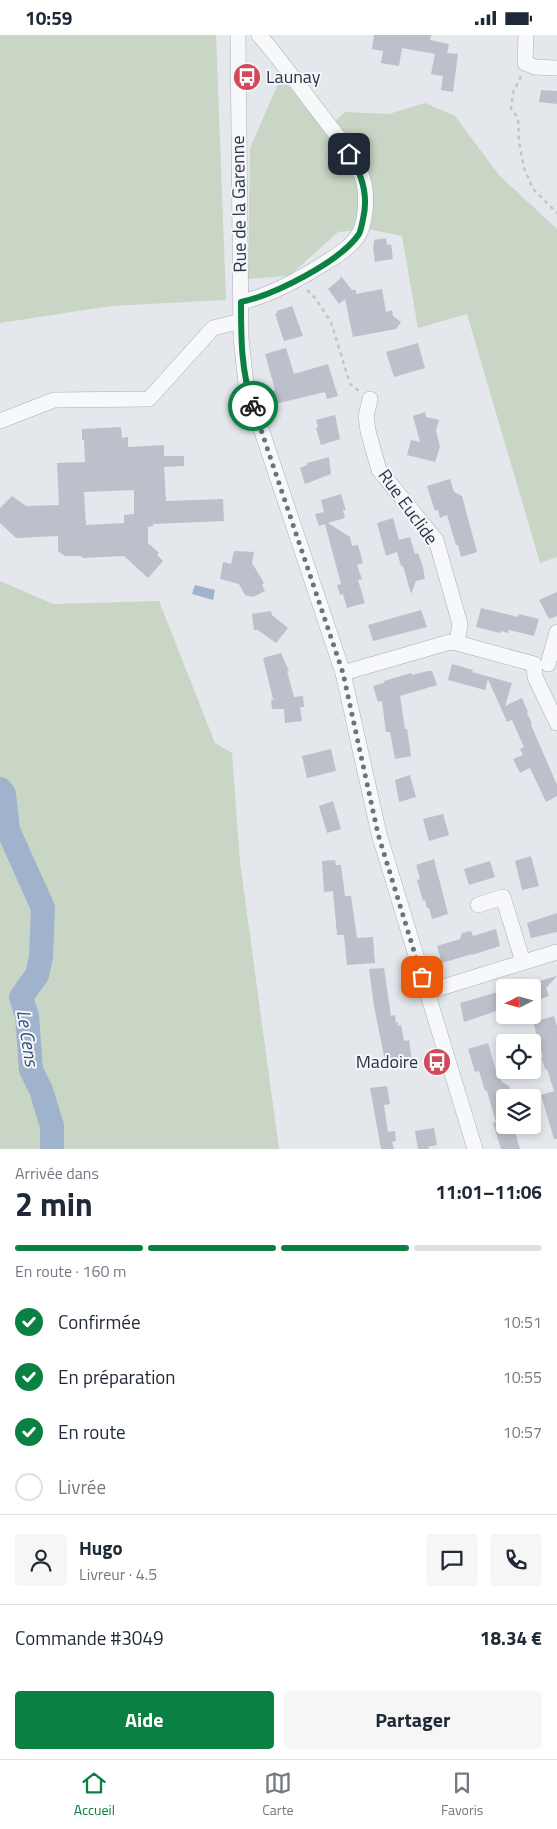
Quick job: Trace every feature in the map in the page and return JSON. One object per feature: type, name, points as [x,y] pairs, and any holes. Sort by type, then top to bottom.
[{"type":"street","name":"Rue de la Garenne","points":[[238,35],[241,321],[246,385],[343,673],[378,834],[475,1149]]},
{"type":"street","points":[[241,302],[252,300],[297,281],[342,253],[360,233],[366,209],[364,184],[357,167],[275,53],[259,35]]},
{"type":"street","points":[[526,35],[525,63],[535,67],[557,69]]},
{"type":"street","points":[[0,421],[54,400],[149,399],[213,328],[241,321]]},
{"type":"street","name":"Rue Euclide","points":[[370,399],[366,423],[379,470],[436,540],[460,625],[456,643]]},
{"type":"street","points":[[557,632],[547,665],[535,677],[557,723]]},
{"type":"street","points":[[343,673],[450,642],[547,665]]},
{"type":"street","points":[[478,905],[503,897],[524,962]]},
{"type":"street","points":[[426,992],[557,953]]},
{"type":"path","points":[[525,63],[513,93],[511,109],[518,119],[519,142],[524,168],[533,189],[557,213]]},
{"type":"path","points":[[297,281],[314,298],[332,322],[350,384],[370,399]]},
{"type":"green space","points":[[0,35],[216,35],[226,300],[111,306],[0,323]]},
{"type":"green space","points":[[281,77],[325,130],[345,112],[389,114],[425,103],[455,116],[499,175],[557,229],[557,557],[540,563],[467,314],[418,328],[402,236],[368,229],[338,232],[289,276],[248,279],[250,148]]},
{"type":"green space","points":[[0,581],[53,604],[159,601],[215,743],[232,753],[240,862],[279,1149],[0,1149]]},
{"type":"water","points":[[195,585],[215,590],[213,600],[192,594]]},
{"type":"building","points":[[374,35],[431,35],[430,40],[449,44],[447,53],[458,54],[453,92],[441,90],[443,76],[431,74],[435,54],[402,48],[399,66],[381,63],[383,51],[372,49]]},
{"type":"building","points":[[541,90],[557,91],[557,104],[539,102]]},
{"type":"building","points":[[386,238],[387,245],[391,244],[393,259],[375,262],[374,240]]},
{"type":"building","points":[[340,275],[352,290],[356,290],[356,294],[382,289],[386,312],[392,310],[393,316],[401,322],[396,329],[353,337],[345,299],[339,304],[328,289],[341,278]]},
{"type":"building","points":[[292,306],[303,336],[284,341],[275,314],[277,311]]},
{"type":"building","points":[[418,343],[425,368],[394,377],[386,352]]},
{"type":"building","points":[[286,348],[294,374],[328,364],[338,396],[327,399],[325,392],[271,405],[269,391],[275,390],[265,354]]},
{"type":"building","points":[[425,412],[426,417],[439,420],[436,430],[440,447],[435,462],[407,455],[411,440],[420,442],[413,416]]},
{"type":"building","points":[[335,415],[340,439],[321,445],[316,428],[318,427],[316,420]]},
{"type":"building","points":[[121,427],[122,438],[128,437],[128,447],[164,445],[164,456],[184,456],[184,466],[164,467],[166,501],[223,499],[224,521],[153,524],[153,526],[148,527],[148,543],[159,553],[157,555],[163,561],[148,578],[124,556],[83,558],[81,556],[65,556],[58,551],[58,536],[16,538],[0,523],[0,508],[12,496],[26,506],[59,505],[57,463],[85,462],[82,429]],"holes":[[[134,490],[134,514],[124,515],[124,523],[86,525],[84,492]]]},
{"type":"building","points":[[329,457],[331,474],[305,484],[300,468],[307,465],[307,463]]},
{"type":"building","points":[[450,479],[454,492],[462,496],[477,552],[461,557],[447,515],[440,518],[438,510],[435,511],[427,486]]},
{"type":"building","points":[[341,494],[346,510],[343,510],[345,518],[328,523],[350,537],[352,546],[358,545],[363,563],[357,565],[362,579],[358,580],[365,603],[347,608],[343,594],[340,595],[337,585],[341,584],[325,524],[319,526],[315,514],[324,512],[321,500]]},
{"type":"building","points":[[393,518],[399,540],[410,537],[415,554],[418,553],[423,567],[425,579],[416,581],[411,594],[397,552],[386,556],[377,523]]},
{"type":"building","points":[[234,551],[254,552],[252,563],[264,583],[262,585],[265,591],[253,597],[245,595],[239,584],[220,579],[223,562],[231,564]]},
{"type":"building","points":[[557,592],[557,616],[549,619],[539,600]]},
{"type":"building","points":[[481,608],[518,617],[519,614],[539,619],[534,636],[509,630],[508,633],[501,631],[500,633],[476,627]]},
{"type":"building","points":[[421,610],[427,627],[373,641],[368,625]]},
{"type":"building","points":[[271,611],[272,615],[288,628],[276,643],[258,630],[254,630],[252,614]]},
{"type":"building","points":[[281,653],[289,671],[287,671],[294,697],[303,696],[304,707],[300,707],[302,721],[285,723],[284,709],[272,709],[271,700],[276,699],[273,699],[263,658]]},
{"type":"building","points":[[452,664],[473,670],[472,672],[512,683],[505,706],[522,698],[531,725],[557,785],[557,796],[546,802],[530,768],[520,773],[513,759],[523,755],[520,749],[524,747],[512,720],[507,722],[488,679],[485,690],[448,680]]},
{"type":"building","points":[[432,671],[437,685],[400,696],[411,756],[395,759],[390,732],[386,732],[382,701],[378,702],[373,686],[411,673],[412,675]]},
{"type":"building","points":[[331,749],[336,771],[307,778],[302,756]]},
{"type":"building","points":[[410,775],[416,797],[399,802],[395,780]]},
{"type":"building","points":[[333,801],[341,829],[327,833],[319,806]]},
{"type":"building","points":[[443,814],[449,835],[429,841],[423,819]]},
{"type":"building","points":[[531,856],[539,886],[522,890],[515,861]]},
{"type":"building","points":[[434,859],[448,914],[432,919],[425,900],[423,901],[417,880],[420,879],[416,865]]},
{"type":"building","points":[[335,860],[336,865],[341,865],[345,896],[351,896],[357,938],[373,937],[375,963],[347,965],[344,935],[337,935],[333,891],[324,892],[322,861]]},
{"type":"building","points":[[490,861],[495,877],[469,885],[464,869]]},
{"type":"building","points":[[557,913],[557,932],[531,938],[527,923]]},
{"type":"building","points":[[496,929],[500,946],[442,963],[437,946],[460,939],[462,933],[471,931],[473,936]]},
{"type":"building","points":[[384,968],[391,1016],[395,1015],[396,1023],[398,1022],[398,1026],[401,1025],[404,1041],[409,1040],[412,1062],[386,1066],[369,969]]},
{"type":"building","points":[[557,976],[546,988],[549,996],[541,999],[541,980]]},
{"type":"building","points":[[496,993],[496,1011],[464,1022],[460,1003]]},
{"type":"building","points":[[554,1016],[557,1026],[557,1139],[554,1139],[541,1095],[554,1091],[541,1057],[543,1057],[541,1034],[536,1034],[534,1024],[541,1024],[541,1020]]},
{"type":"building","points":[[488,1043],[496,1071],[496,1079],[500,1079],[509,1086],[510,1089],[496,1089],[496,1122],[487,1091],[485,1091],[479,1071],[475,1072],[468,1049]]},
{"type":"building","points":[[387,1086],[390,1104],[384,1105],[388,1132],[395,1131],[396,1141],[392,1142],[394,1149],[381,1149],[370,1088]]},
{"type":"building","points":[[496,1122],[496,1133],[493,1123]]},
{"type":"building","points":[[434,1128],[437,1145],[428,1147],[429,1149],[418,1149],[415,1131]]},
{"type":"building","points":[[496,1134],[516,1134],[520,1149],[501,1149]]},
{"type":"waterway","name":"Le Cens","points":[[0,789],[4,794],[8,830],[43,908],[41,957],[37,975],[21,997],[27,1016],[31,1070],[41,1090],[52,1126],[52,1149]]},
{"type":"way so far","points":[[253,406],[343,673],[378,834],[422,977]]},
{"type":"place","name":"Launay","points":[[247,77]]},
{"type":"place","name":"Madoire","points":[[437,1062]]},
{"type":"route","points":[[253,406],[246,385],[241,338],[241,302],[252,300],[297,281],[342,253],[360,233],[366,209],[364,184],[349,154]]}]
